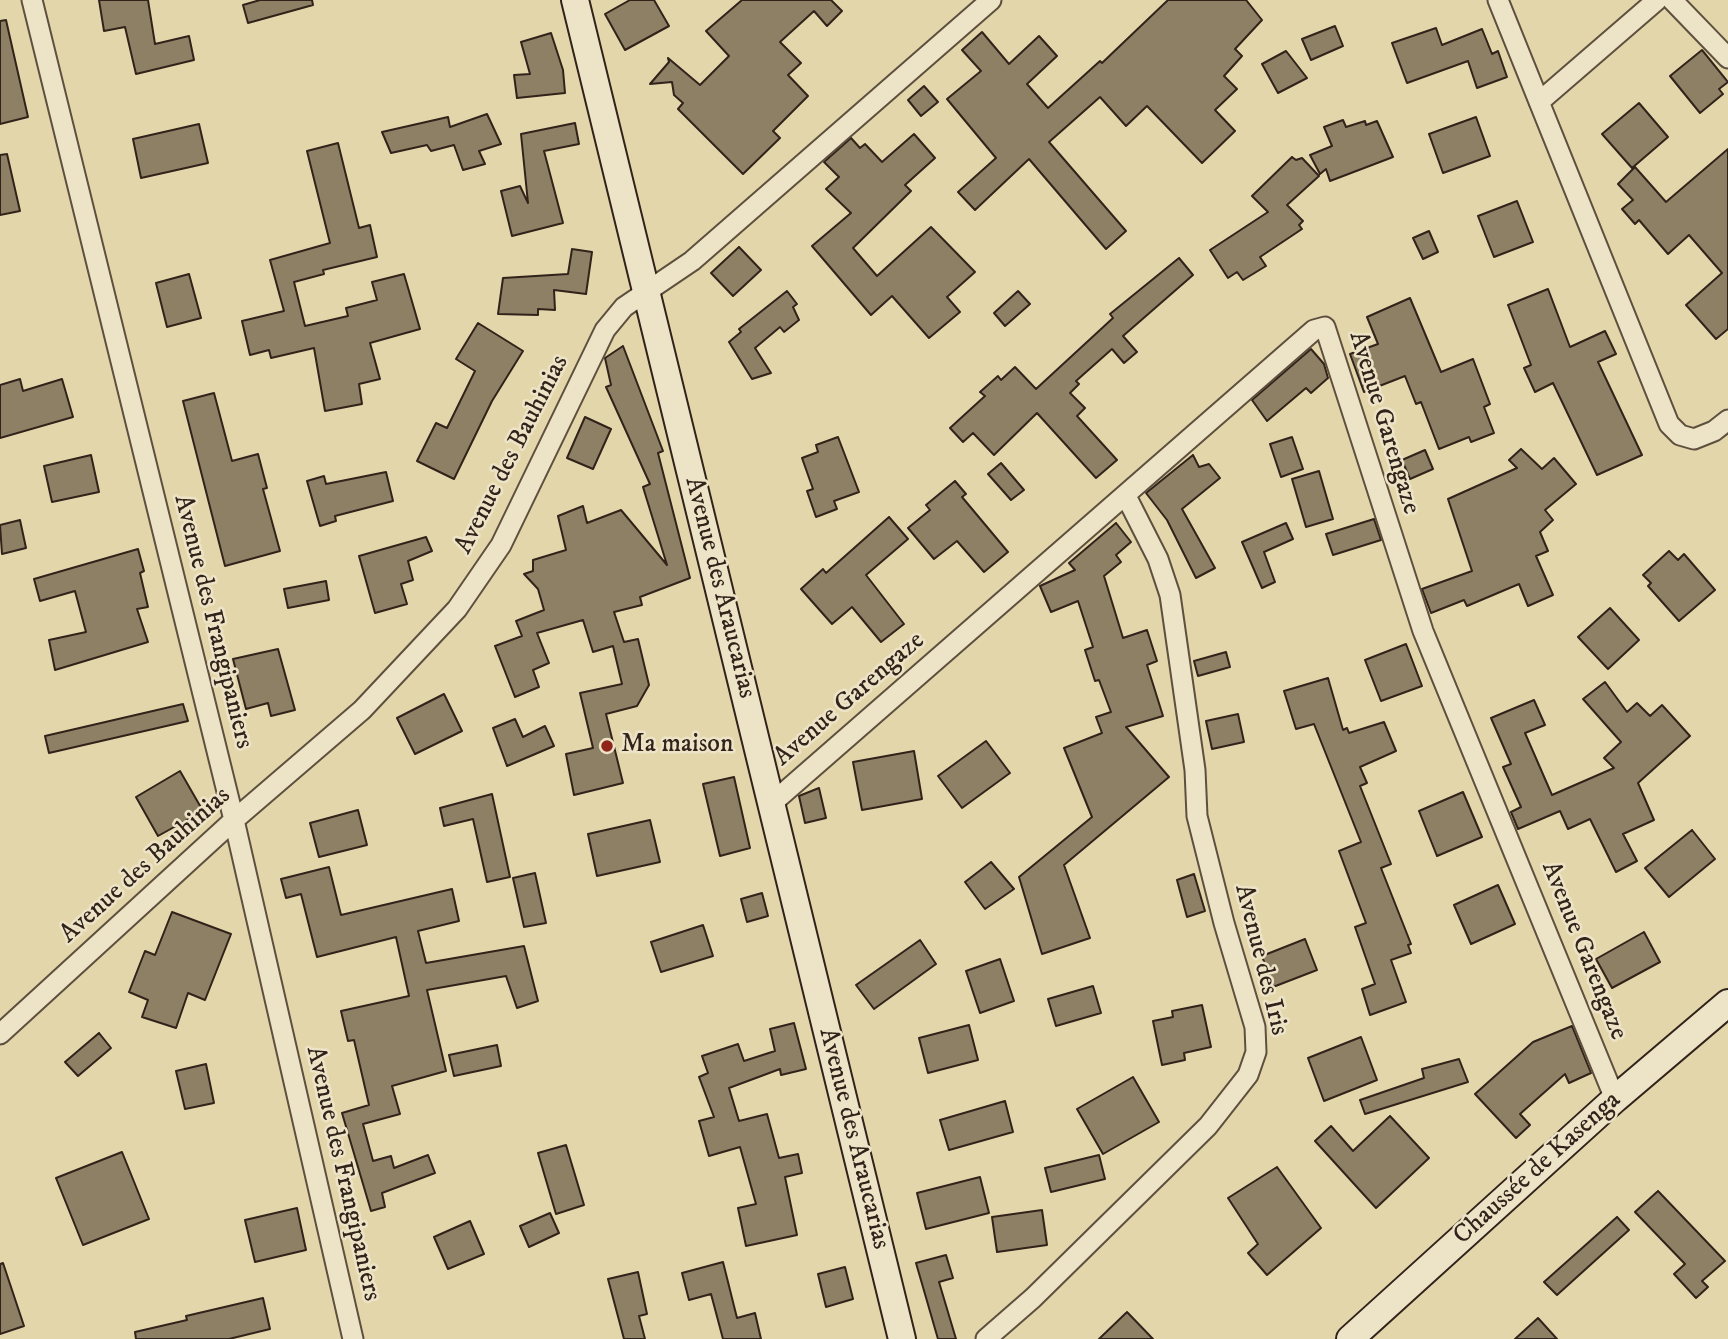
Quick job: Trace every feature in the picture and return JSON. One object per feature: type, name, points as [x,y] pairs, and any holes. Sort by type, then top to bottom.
[{"type":"street","name":"Avenue des Frangipaniers","points":[[32,0],[233,820],[354,1339]]},
{"type":"street","name":"Avenue des Araucarias","points":[[575,0],[902,1339]]},
{"type":"street","name":"Avenue des Bauhinias","points":[[0,1034],[233,820],[362,710],[457,609],[507,535],[606,330],[624,307],[692,261],[991,0]]},
{"type":"street","points":[[1498,0],[1669,424],[1680,435],[1694,439],[1714,431],[1728,420]]},
{"type":"street","points":[[1539,102],[1657,0]]},
{"type":"street","points":[[1672,0],[1728,58]]},
{"type":"street","name":"Avenue Garengaze","points":[[771,804],[1314,330],[1327,328],[1423,631],[1615,1098]]},
{"type":"street","name":"Avenue des Iris","points":[[986,1339],[1033,1298],[1208,1126],[1248,1075],[1256,1052],[1255,1027],[1197,816],[1195,770],[1170,595],[1157,559],[1126,496]]},
{"type":"street","name":"Chaussée de Kasenga","points":[[1350,1339],[1615,1098],[1728,1003]]},
{"type":"building","points":[[99,0],[148,0],[155,44],[189,36],[194,60],[136,74],[125,27],[104,31]]},
{"type":"building","points":[[260,0],[312,0],[313,5],[248,23],[243,5]]},
{"type":"building","points":[[630,0],[654,0],[669,26],[625,50],[605,14]]},
{"type":"building","points":[[742,0],[831,0],[842,11],[827,26],[814,11],[780,42],[801,63],[788,75],[808,96],[773,131],[780,138],[743,174],[678,109],[683,103],[674,95],[672,82],[650,84],[669,62],[668,58],[700,85],[729,56],[706,31]]},
{"type":"building","points":[[1168,0],[1246,0],[1262,20],[1235,49],[1242,56],[1224,76],[1237,89],[1215,110],[1235,131],[1202,163],[1147,106],[1126,126],[1100,97],[1049,142],[1126,231],[1106,249],[1029,159],[975,210],[958,192],[996,158],[947,99],[981,71],[962,50],[982,32],[1009,64],[1039,36],[1057,56],[1027,84],[1048,108],[1100,61],[1102,63]]},
{"type":"building","points":[[6,20],[28,117],[0,124],[0,21]]},
{"type":"building","points":[[1335,26],[1343,46],[1311,60],[1302,39]]},
{"type":"building","points":[[1436,28],[1442,45],[1482,29],[1492,54],[1498,51],[1507,77],[1477,88],[1468,61],[1407,83],[1392,43]]},
{"type":"building","points":[[551,33],[563,70],[565,93],[517,98],[514,75],[530,74],[521,42]]},
{"type":"building","points":[[1702,50],[1728,82],[1719,89],[1723,94],[1700,113],[1670,76]]},
{"type":"building","points":[[1286,51],[1307,78],[1278,93],[1262,64]]},
{"type":"building","points":[[924,86],[938,102],[921,116],[908,100]]},
{"type":"building","points":[[1639,103],[1668,137],[1632,168],[1602,134]]},
{"type":"building","points":[[487,114],[501,144],[479,151],[485,164],[463,170],[454,145],[431,151],[427,145],[391,153],[382,132],[448,117],[450,127]]},
{"type":"building","points":[[1476,117],[1490,156],[1443,173],[1429,134]]},
{"type":"building","points":[[1343,120],[1346,127],[1365,121],[1366,125],[1377,121],[1393,157],[1330,181],[1326,169],[1320,174],[1310,155],[1332,146],[1324,127]]},
{"type":"building","points":[[575,123],[579,144],[544,151],[563,223],[512,236],[501,191],[520,186],[528,203],[521,134]]},
{"type":"building","points":[[199,124],[208,163],[141,178],[133,139]]},
{"type":"building","points":[[914,134],[935,158],[905,185],[911,191],[853,248],[877,276],[931,227],[975,272],[947,297],[960,312],[929,338],[892,296],[871,315],[812,246],[851,213],[826,189],[839,177],[824,162],[851,138],[860,148],[865,144],[882,162]]},
{"type":"building","points":[[338,143],[359,228],[370,225],[377,257],[323,270],[324,274],[294,282],[305,326],[348,316],[346,308],[377,300],[372,282],[404,274],[420,329],[370,343],[380,379],[359,384],[362,404],[325,411],[314,348],[271,358],[269,350],[250,355],[242,321],[284,311],[270,260],[330,243],[307,151]]},
{"type":"building","points":[[1728,149],[1728,329],[1716,339],[1686,305],[1722,273],[1689,235],[1668,254],[1639,220],[1635,224],[1622,209],[1633,200],[1618,184],[1635,167],[1666,202]]},
{"type":"building","points":[[7,154],[20,211],[0,215],[0,155]]},
{"type":"building","points":[[1292,157],[1296,160],[1302,158],[1319,176],[1287,205],[1303,221],[1299,225],[1302,229],[1260,257],[1266,266],[1243,280],[1237,272],[1228,278],[1210,250],[1268,212],[1252,196]]},
{"type":"building","points":[[1517,201],[1533,242],[1494,257],[1478,216]]},
{"type":"building","points":[[1429,231],[1438,252],[1423,259],[1413,238]]},
{"type":"building","points":[[739,247],[761,270],[733,296],[711,273]]},
{"type":"building","points":[[572,249],[592,252],[586,294],[554,290],[555,310],[538,309],[538,315],[498,314],[503,278],[568,274]]},
{"type":"building","points":[[1179,258],[1193,275],[1123,336],[1137,352],[1124,363],[1112,349],[1076,381],[1079,384],[1070,393],[1085,408],[1077,416],[1117,460],[1096,478],[1037,413],[994,455],[973,433],[963,442],[950,428],[985,396],[980,392],[998,376],[1001,380],[1015,367],[1036,389],[1113,318],[1110,314]]},
{"type":"building","points":[[189,274],[201,318],[167,327],[156,283]]},
{"type":"building","points":[[1548,289],[1570,347],[1605,331],[1616,354],[1598,362],[1642,455],[1597,475],[1553,383],[1535,392],[1524,368],[1531,365],[1508,305]]},
{"type":"building","points":[[787,291],[797,304],[793,307],[799,320],[784,332],[780,327],[755,348],[771,373],[752,379],[729,342],[741,332],[739,329]]},
{"type":"building","points":[[1018,291],[1030,304],[1005,326],[994,313]]},
{"type":"building","points":[[1410,298],[1441,372],[1473,359],[1490,404],[1484,407],[1494,433],[1471,442],[1469,437],[1439,449],[1421,402],[1416,404],[1405,376],[1364,392],[1350,354],[1378,344],[1367,317]]},
{"type":"building","points":[[478,323],[523,351],[492,401],[454,479],[417,461],[436,423],[447,428],[475,371],[456,359]]},
{"type":"building","points":[[623,346],[663,451],[658,453],[690,578],[640,597],[642,605],[614,612],[624,642],[638,639],[649,685],[637,706],[606,714],[623,783],[574,795],[566,754],[593,748],[580,693],[622,684],[613,646],[593,652],[583,620],[537,633],[549,663],[533,670],[539,687],[515,697],[495,646],[522,636],[516,621],[544,610],[538,589],[524,574],[533,571],[533,560],[566,550],[558,516],[583,506],[587,523],[621,510],[667,565],[643,487],[650,484],[606,387],[611,385],[605,358]]},
{"type":"building","points":[[1311,349],[1324,364],[1328,378],[1311,393],[1306,388],[1267,421],[1252,400]]},
{"type":"building","points":[[20,379],[23,391],[62,379],[73,417],[0,438],[0,385]]},
{"type":"building","points":[[214,393],[232,461],[258,454],[267,488],[263,489],[280,551],[225,566],[183,401]]},
{"type":"building","points":[[585,417],[611,429],[593,469],[567,458]]},
{"type":"building","points":[[838,437],[859,492],[834,501],[837,509],[816,517],[807,491],[813,489],[802,458],[818,452],[816,445]]},
{"type":"building","points":[[1292,437],[1303,469],[1281,477],[1270,444]]},
{"type":"building","points":[[1521,449],[1542,469],[1554,458],[1576,484],[1545,510],[1553,520],[1540,532],[1548,551],[1536,556],[1553,595],[1528,606],[1519,584],[1467,606],[1464,600],[1431,613],[1422,589],[1472,571],[1448,499],[1517,468],[1509,460]]},
{"type":"building","points":[[1425,450],[1433,469],[1410,479],[1402,460]]},
{"type":"building","points":[[91,455],[99,492],[52,502],[44,466]]},
{"type":"building","points":[[1193,455],[1199,467],[1209,464],[1220,478],[1182,509],[1215,568],[1196,578],[1167,520],[1146,493]]},
{"type":"building","points":[[1001,463],[1024,490],[1011,500],[988,474]]},
{"type":"building","points":[[1319,471],[1333,519],[1306,527],[1292,479]]},
{"type":"building","points":[[386,472],[393,501],[335,516],[336,521],[320,526],[307,481],[324,476],[326,484]]},
{"type":"building","points":[[955,481],[966,494],[962,497],[1008,552],[984,572],[957,541],[934,559],[908,528],[930,510],[926,505]]},
{"type":"building","points":[[889,517],[908,539],[866,575],[904,624],[881,642],[852,607],[832,624],[801,589],[823,569],[826,573]]},
{"type":"building","points":[[1374,519],[1381,540],[1333,555],[1326,534]]},
{"type":"building","points":[[20,520],[26,548],[2,554],[0,525]]},
{"type":"building","points":[[1116,523],[1131,542],[1116,555],[1121,562],[1104,576],[1123,638],[1147,630],[1157,661],[1147,665],[1163,716],[1126,727],[1169,777],[1064,865],[1090,938],[1042,954],[1019,877],[1092,817],[1064,748],[1102,733],[1096,717],[1111,712],[1099,680],[1095,681],[1085,650],[1093,647],[1078,601],[1051,612],[1040,586],[1075,570],[1069,563]]},
{"type":"building","points":[[1286,523],[1293,539],[1264,552],[1275,582],[1262,588],[1242,542]]},
{"type":"building","points":[[426,537],[432,551],[408,561],[413,580],[401,584],[407,604],[375,613],[359,556]]},
{"type":"building","points":[[138,549],[144,571],[140,573],[148,607],[137,609],[148,642],[55,670],[49,640],[86,632],[75,591],[40,601],[34,579]]},
{"type":"building","points":[[1669,551],[1678,560],[1684,554],[1715,590],[1679,621],[1648,586],[1651,583],[1643,575]]},
{"type":"building","points":[[326,581],[329,600],[288,608],[284,589]]},
{"type":"building","points":[[1610,608],[1639,640],[1608,669],[1578,637]]},
{"type":"building","points":[[1406,644],[1422,686],[1381,701],[1365,660]]},
{"type":"building","points":[[278,649],[295,710],[271,716],[268,703],[246,709],[233,659]]},
{"type":"building","points":[[1226,652],[1230,667],[1198,676],[1194,661]]},
{"type":"building","points":[[1328,678],[1343,730],[1347,728],[1349,733],[1384,722],[1396,751],[1360,767],[1367,783],[1360,786],[1391,864],[1381,868],[1411,944],[1408,945],[1411,953],[1391,960],[1406,1002],[1370,1015],[1362,989],[1375,984],[1355,927],[1366,923],[1339,851],[1361,842],[1314,724],[1296,729],[1284,691]]},
{"type":"building","points":[[1605,682],[1627,712],[1637,703],[1650,716],[1662,705],[1690,736],[1638,783],[1654,820],[1623,834],[1637,861],[1616,872],[1590,819],[1568,829],[1560,811],[1518,829],[1511,812],[1521,807],[1503,767],[1511,764],[1491,718],[1534,700],[1545,725],[1525,733],[1552,795],[1614,768],[1604,758],[1621,742],[1583,699]]},
{"type":"building","points":[[444,694],[462,731],[415,754],[397,718]]},
{"type":"building","points":[[183,704],[188,721],[49,753],[45,736]]},
{"type":"building","points":[[1238,714],[1244,742],[1212,749],[1206,721]]},
{"type":"building","points":[[515,719],[523,737],[545,726],[554,746],[507,766],[493,728]]},
{"type":"building","points":[[986,741],[1010,773],[962,808],[938,776]]},
{"type":"building","points":[[914,751],[922,799],[862,810],[853,762]]},
{"type":"building","points":[[180,771],[203,811],[158,836],[136,797]]},
{"type":"building","points":[[734,777],[750,848],[720,856],[703,784]]},
{"type":"building","points":[[819,788],[826,818],[805,823],[799,796]]},
{"type":"building","points":[[1463,792],[1482,837],[1437,856],[1419,811]]},
{"type":"building","points":[[492,794],[510,877],[487,882],[473,819],[444,826],[440,808]]},
{"type":"building","points":[[358,810],[367,845],[319,857],[310,823]]},
{"type":"building","points":[[650,820],[660,862],[597,876],[588,834]]},
{"type":"building","points":[[1692,830],[1715,859],[1669,897],[1645,868]]},
{"type":"building","points":[[991,862],[1014,889],[985,909],[965,882]]},
{"type":"building","points":[[329,867],[341,915],[452,889],[459,921],[418,931],[426,963],[524,946],[538,1001],[517,1008],[506,976],[427,990],[446,1071],[392,1086],[400,1114],[363,1124],[373,1161],[391,1156],[394,1168],[428,1155],[435,1173],[382,1193],[385,1207],[371,1211],[342,1113],[369,1105],[354,1040],[348,1041],[341,1011],[409,996],[396,937],[317,957],[301,894],[286,898],[281,879]]},
{"type":"building","points":[[535,873],[546,923],[524,927],[513,878]]},
{"type":"building","points":[[1194,874],[1205,911],[1187,917],[1177,880]]},
{"type":"building","points":[[1498,885],[1515,924],[1471,944],[1454,905]]},
{"type":"building","points":[[762,893],[768,916],[747,922],[741,899]]},
{"type":"building","points":[[172,912],[231,934],[205,1000],[188,993],[176,1028],[142,1017],[148,1000],[129,992],[145,951],[155,955]]},
{"type":"building","points":[[703,925],[713,956],[661,972],[651,942]]},
{"type":"building","points":[[1644,932],[1660,962],[1612,988],[1596,959]]},
{"type":"building","points":[[1305,939],[1317,970],[1273,987],[1262,956]]},
{"type":"building","points":[[920,940],[936,964],[874,1009],[856,985]]},
{"type":"building","points":[[1000,959],[1014,1001],[980,1013],[966,971]]},
{"type":"building","points":[[1093,986],[1101,1013],[1056,1026],[1048,999]]},
{"type":"building","points":[[1202,1005],[1211,1047],[1184,1053],[1185,1060],[1162,1065],[1153,1021],[1173,1017],[1172,1011]]},
{"type":"building","points":[[794,1023],[806,1069],[781,1075],[780,1069],[729,1088],[739,1121],[767,1114],[779,1158],[798,1154],[802,1173],[785,1177],[797,1235],[746,1246],[738,1208],[756,1204],[740,1147],[709,1156],[699,1121],[714,1117],[699,1077],[708,1073],[702,1056],[738,1044],[744,1061],[775,1051],[770,1029]]},
{"type":"building","points":[[969,1025],[978,1060],[928,1073],[919,1038]]},
{"type":"building","points":[[1572,1026],[1591,1073],[1569,1083],[1565,1074],[1520,1114],[1530,1125],[1516,1138],[1475,1094],[1533,1042]]},
{"type":"building","points":[[99,1033],[111,1048],[78,1076],[65,1062]]},
{"type":"building","points":[[1361,1037],[1377,1080],[1324,1101],[1308,1058]]},
{"type":"building","points":[[497,1045],[501,1066],[454,1076],[449,1055]]},
{"type":"building","points":[[1459,1059],[1468,1082],[1365,1114],[1360,1100],[1424,1078],[1422,1069]]},
{"type":"building","points":[[206,1064],[214,1103],[185,1109],[176,1071]]},
{"type":"building","points":[[1133,1077],[1159,1122],[1103,1154],[1077,1109]]},
{"type":"building","points":[[1005,1101],[1013,1132],[949,1150],[940,1120]]},
{"type":"building","points":[[1390,1116],[1429,1158],[1376,1208],[1315,1141],[1331,1126],[1353,1151]]},
{"type":"building","points":[[566,1145],[584,1205],[556,1214],[538,1153]]},
{"type":"building","points":[[122,1152],[149,1219],[83,1245],[56,1178]]},
{"type":"building","points":[[1099,1155],[1105,1179],[1051,1192],[1045,1168]]},
{"type":"building","points":[[1277,1167],[1321,1228],[1267,1275],[1248,1253],[1258,1244],[1228,1198]]},
{"type":"building","points":[[980,1177],[989,1213],[926,1229],[917,1193]]},
{"type":"building","points":[[1658,1191],[1725,1261],[1702,1281],[1708,1287],[1696,1298],[1674,1274],[1685,1264],[1635,1212]]},
{"type":"building","points":[[297,1208],[306,1250],[255,1262],[245,1220]]},
{"type":"building","points":[[1042,1210],[1047,1245],[997,1252],[992,1217]]},
{"type":"building","points":[[550,1213],[559,1233],[529,1247],[520,1226]]},
{"type":"building","points":[[1617,1217],[1629,1230],[1557,1295],[1544,1282]]},
{"type":"building","points":[[470,1221],[484,1254],[448,1269],[434,1237]]},
{"type":"building","points":[[946,1255],[953,1278],[939,1282],[956,1339],[938,1339],[916,1263]]},
{"type":"building","points":[[723,1262],[737,1318],[755,1313],[761,1339],[723,1339],[711,1294],[689,1300],[682,1273]]},
{"type":"building","points":[[3,1263],[24,1326],[0,1334],[0,1264]]},
{"type":"building","points":[[845,1267],[853,1299],[826,1307],[818,1274]]},
{"type":"building","points":[[638,1272],[647,1314],[639,1316],[645,1339],[624,1339],[608,1279]]},
{"type":"building","points":[[263,1298],[270,1329],[229,1339],[136,1339],[135,1332],[187,1320],[186,1316]]},
{"type":"building","points":[[1127,1312],[1153,1339],[1099,1339]]},
{"type":"building","points":[[1538,1318],[1557,1339],[1515,1339]]},
{"type":"place","name":"Ma maison","points":[[607,746]]}]
